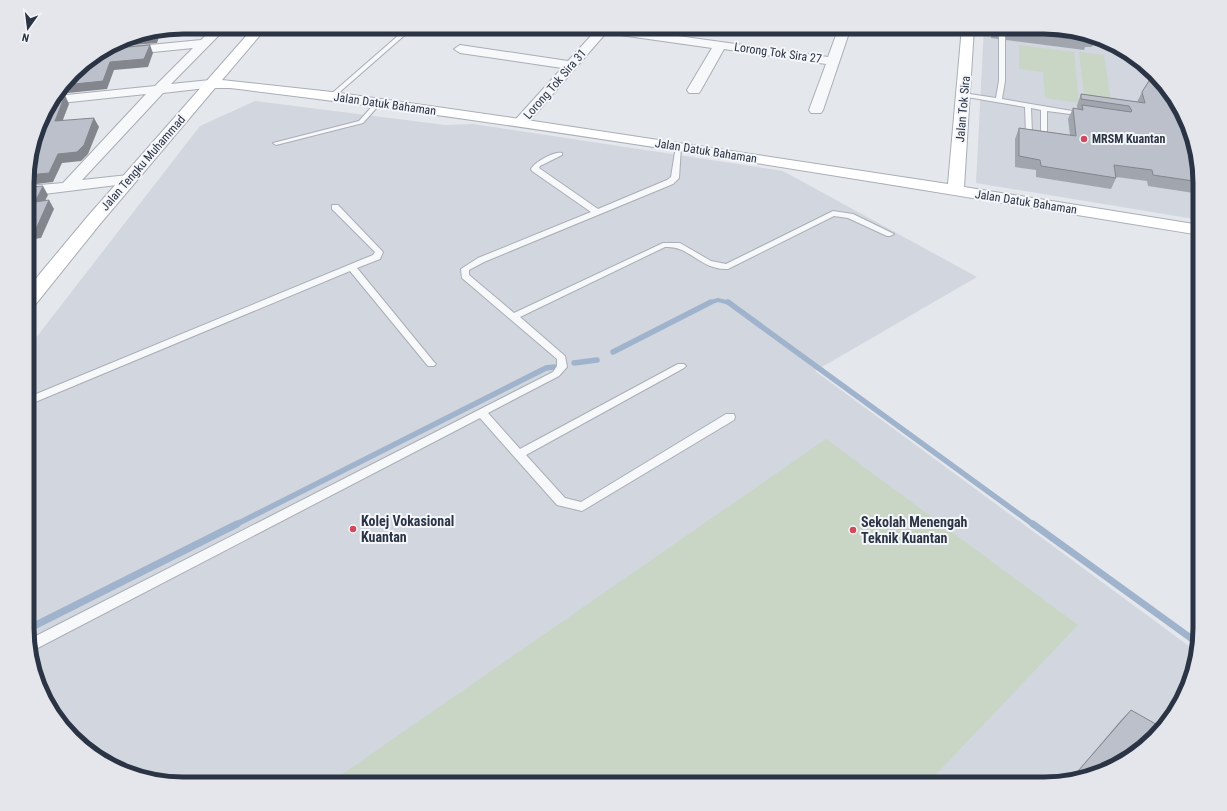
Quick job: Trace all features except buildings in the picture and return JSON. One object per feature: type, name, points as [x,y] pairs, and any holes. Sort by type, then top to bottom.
[{"type":"street","points":[[67,187],[159,89],[214,34]]},
{"type":"street","name":"Jalan Tengku Muhammad","points":[[34,293],[128,180],[255,34]]},
{"type":"street","name":"Lorong Tok Sira 31","points":[[520,123],[599,34]]},
{"type":"street","name":"Lorong Tok Sira 27","points":[[645,34],[833,61]]},
{"type":"street","points":[[816,110],[843,34]]},
{"type":"street","name":"Jalan Tok Sira","points":[[956,191],[968,34]]},
{"type":"street","points":[[112,52],[206,43]]},
{"type":"street","points":[[694,90],[720,45]]},
{"type":"street","points":[[460,49],[571,65]]},
{"type":"street","points":[[60,99],[210,84]]},
{"type":"street","name":"Jalan Datuk Bahaman","points":[[210,84],[230,84],[332,96],[520,123],[1193,229]]},
{"type":"street","points":[[179,121],[217,99],[243,92],[289,91]]},
{"type":"street","points":[[34,190],[128,180]]},
{"type":"lane","points":[[332,96],[403,34]]},
{"type":"lane","points":[[1000,99],[1002,34]]},
{"type":"lane","points":[[964,95],[1000,99],[1044,109],[1094,116]]},
{"type":"lane","points":[[276,143],[361,122],[378,103]]},
{"type":"lane","points":[[1028,106],[1029,134],[1034,138],[1041,138],[1044,136],[1044,109]]},
{"type":"lane","points":[[35,645],[556,374],[562,367],[562,358],[464,276],[465,269],[480,260],[670,182],[675,178],[678,147]]},
{"type":"lane","points":[[560,154],[537,165],[535,169],[597,212]]},
{"type":"lane","points":[[34,399],[377,257],[379,252],[335,207]]},
{"type":"lane","points":[[513,317],[663,245],[678,245],[707,262],[722,267],[728,266],[833,213],[850,216],[890,234]]},
{"type":"lane","points":[[352,268],[431,364]]},
{"type":"lane","points":[[518,455],[681,366]]},
{"type":"lane","points":[[481,412],[518,455],[562,502],[582,507],[730,417]]},
{"type":"shaded area","name":"MRSM Kuantan","points":[[984,34],[1064,35],[1101,45],[1127,59],[1156,85],[1168,100],[1182,126],[1192,163],[1193,219],[976,183]]},
{"type":"shaded area","name":"Kolej Vokasional Kuantan","points":[[255,101],[445,125],[473,124],[783,171],[977,277],[815,371],[1192,648],[1182,685],[1173,703],[1162,719],[1142,740],[1119,757],[1101,766],[1083,772],[1054,777],[173,777],[144,772],[126,766],[108,757],[85,740],[59,711],[45,685],[35,648],[34,340],[200,126]]},
{"type":"green space","points":[[1019,45],[1074,52],[1079,103],[1045,98],[1043,72],[1019,69]]},
{"type":"green space","points":[[1079,52],[1104,55],[1112,108],[1085,104]]},
{"type":"green space","name":"Sekolah Menengah Teknik Kuantan","points":[[826,439],[1078,625],[934,777],[338,777]]},
{"type":"waterway","points":[[711,302],[718,300],[729,303]]},
{"type":"waterway","points":[[613,352],[711,302]]},
{"type":"waterway","points":[[729,303],[1034,525]]},
{"type":"waterway","points":[[574,363],[597,360]]},
{"type":"waterway","points":[[235,525],[546,368],[554,367]]},
{"type":"waterway","points":[[34,626],[237,524]]},
{"type":"waterway","points":[[1033,524],[1193,640]]},
{"type":"place","name":"MRSM Kuantan","points":[[1084,139]]},
{"type":"place","name":"Kolej Vokasional Kuantan","points":[[353,529]]},
{"type":"place","name":"Sekolah Menengah Teknik Kuantan","points":[[853,530]]}]
